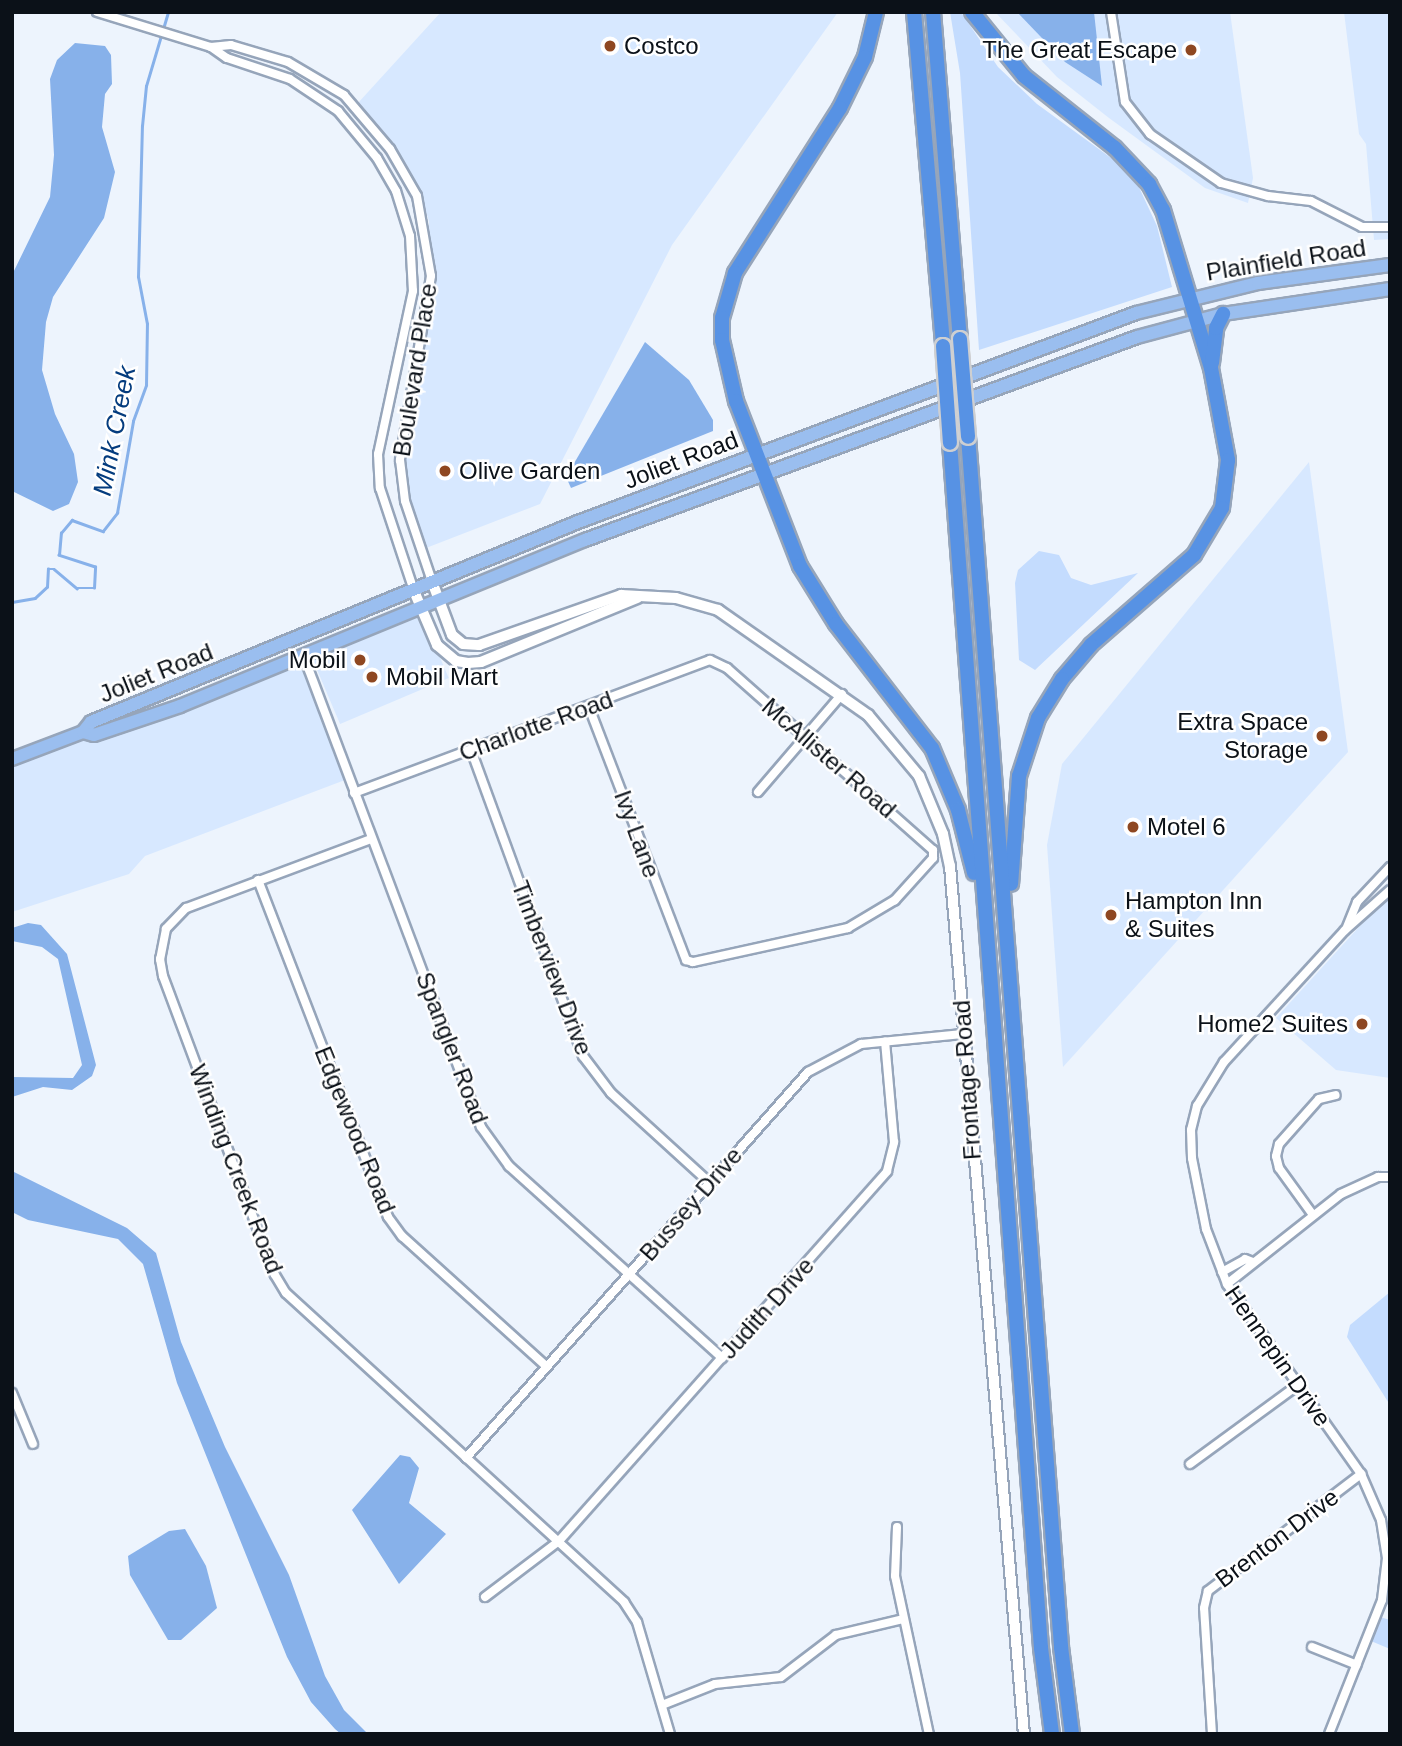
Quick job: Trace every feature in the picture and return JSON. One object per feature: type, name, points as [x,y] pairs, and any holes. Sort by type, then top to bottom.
[{"type":"highway","points":[[876,12],[865,57],[840,108],[743,258],[727,296],[722,340],[727,372],[787,537],[817,594],[932,748],[958,810],[984,910]]},
{"type":"highway","points":[[914,12],[943,346],[984,910],[1052,1734]]},
{"type":"highway","points":[[933,12],[1010,959],[1061,1647],[1072,1734]]},
{"type":"highway","points":[[972,12],[1024,76],[1115,148],[1149,184],[1163,209],[1211,368],[1228,460],[1223,508],[1194,555],[1091,645],[1062,679],[1038,718],[1018,776],[1013,817],[1010,959]]},
{"type":"highway","points":[[1211,368],[1216,328],[1223,314]]},
{"type":"main road","name":"Plainfield Road","points":[[1189,298],[1321,271],[1390,265]]},
{"type":"main road","name":"Plainfield Road","points":[[1196,320],[1390,289]]},
{"type":"main road","name":"Joliet Road","points":[[12,759],[83,732],[91,722],[758,453],[1136,313],[1189,298]]},
{"type":"main road","name":"Joliet Road","points":[[83,732],[94,735],[120,727],[304,657],[585,540],[1137,337],[1196,320]]},
{"type":"street","points":[[97,12],[211,47]]},
{"type":"street","points":[[1111,12],[1125,102],[1150,134],[1221,183],[1268,196],[1311,201],[1362,227],[1390,227]]},
{"type":"street","name":"Boulevard Place","points":[[211,47],[231,45],[288,62],[344,94],[367,117],[410,180],[428,240],[429,307],[400,460],[405,500],[433,584]]},
{"type":"street","name":"Boulevard Place","points":[[211,47],[227,58],[290,79],[338,111],[396,191],[410,236],[409,320],[383,416],[378,454],[380,488],[414,591]]},
{"type":"street","points":[[352,128],[367,117]]},
{"type":"street","name":"Frontage Road","points":[[433,584],[452,635],[463,644],[479,645],[621,595],[676,598],[718,610],[842,694],[890,736],[919,776],[943,834],[950,866],[1024,1734]]},
{"type":"street","name":"Frontage Road","points":[[414,591],[437,645],[456,661],[468,663],[481,662],[638,598]]},
{"type":"street","name":"Spangler Road","points":[[304,657],[481,1128],[509,1166],[722,1358]]},
{"type":"street","name":"Charlotte Road","points":[[354,793],[710,660],[717,662]]},
{"type":"street","name":"McAllister Road","points":[[717,662],[933,850],[933,858]]},
{"type":"street","points":[[758,792],[842,694]]},
{"type":"street","name":"Ivy Lane","points":[[589,707],[686,960],[693,962],[848,928],[895,900],[933,858]]},
{"type":"street","name":"Timberview Drive","points":[[471,750],[583,1056],[611,1093],[710,1183]]},
{"type":"street","name":"Winding Creek Road","points":[[371,839],[186,908],[175,918],[162,943],[163,976],[281,1284],[304,1313],[608,1585],[631,1612],[670,1734]]},
{"type":"street","points":[[1345,930],[1357,902],[1390,867]]},
{"type":"street","name":"Edgewood Road","points":[[258,880],[388,1217],[402,1236],[546,1366]]},
{"type":"street","points":[[1345,930],[1390,890]]},
{"type":"street","name":"Hennepin Drive","points":[[1329,1734],[1382,1600],[1389,1558],[1381,1520],[1361,1474],[1227,1284],[1206,1229],[1192,1158],[1197,1106],[1224,1062],[1345,930]]},
{"type":"street","name":"Bussey Drive","points":[[466,1458],[808,1072],[861,1044],[963,1034]]},
{"type":"street","name":"Judith Drive","points":[[485,1597],[559,1541],[887,1171],[894,1142],[885,1041]]},
{"type":"street","points":[[1313,1215],[1279,1168],[1276,1156],[1279,1144],[1319,1099],[1336,1095]]},
{"type":"street","points":[[1227,1284],[1248,1271],[1253,1262],[1313,1215],[1358,1185],[1390,1177]]},
{"type":"street","points":[[1222,1272],[1245,1259],[1253,1262]]},
{"type":"street","points":[[1190,1464],[1298,1385]]},
{"type":"street","points":[[12,1393],[33,1444]]},
{"type":"street","name":"Brenton Drive","points":[[1212,1734],[1204,1608],[1208,1591],[1361,1474]]},
{"type":"street","points":[[897,1527],[895,1576],[929,1734]]},
{"type":"street","points":[[662,1705],[715,1684],[780,1677],[836,1635],[903,1619]]},
{"type":"street","points":[[1312,1647],[1357,1665]]},
{"type":"shaded area","points":[[441,12],[838,12],[672,245],[540,504],[426,548],[406,485],[405,450],[431,314],[429,221],[416,182],[358,103]]},
{"type":"shaded area","points":[[950,12],[961,12],[998,67],[1037,104],[1118,163],[1137,183],[1157,226],[1172,287],[979,350],[960,73]]},
{"type":"shaded area","points":[[995,12],[1230,12],[1253,178],[1248,203],[1205,188],[1109,118],[1057,77]]},
{"type":"shaded area","points":[[1344,12],[1390,12],[1390,239],[1374,240],[1366,144],[1359,134]]},
{"type":"shaded area","points":[[1309,462],[1348,752],[1063,1067],[1047,845],[1062,764]]},
{"type":"shaded area","points":[[1039,551],[1059,555],[1071,578],[1091,585],[1138,573],[1035,670],[1019,660],[1015,583],[1018,570]]},
{"type":"shaded area","points":[[419,608],[449,678],[340,724],[310,654]]},
{"type":"shaded area","points":[[296,652],[345,780],[145,856],[129,874],[12,912],[12,764]]},
{"type":"shaded area","points":[[1390,893],[1390,1078],[1336,1070],[1276,1018]]},
{"type":"shaded area","points":[[1390,1292],[1390,1405],[1347,1337],[1350,1325]]},
{"type":"shaded area","points":[[1380,1617],[1390,1620],[1390,1649],[1371,1641]]},
{"type":"water","points":[[1017,12],[1094,12],[1102,86],[1065,62]]},
{"type":"water","points":[[75,43],[105,46],[111,55],[112,84],[105,94],[102,127],[115,172],[104,218],[53,297],[46,322],[42,370],[55,414],[74,454],[78,482],[69,504],[53,511],[12,491],[12,275],[50,197],[54,155],[50,79],[57,60]]},
{"type":"water","points":[[645,342],[689,380],[713,420],[713,431],[571,488],[566,477]]},
{"type":"water","points":[[28,923],[41,925],[67,954],[96,1065],[92,1076],[72,1090],[43,1087],[12,1097],[12,1077],[73,1078],[82,1065],[58,959],[42,947],[12,941],[12,928]]},
{"type":"water","points":[[12,1171],[127,1228],[156,1253],[181,1342],[225,1447],[289,1575],[325,1676],[344,1710],[368,1734],[341,1734],[335,1729],[311,1702],[287,1657],[177,1383],[143,1264],[118,1239],[28,1220],[12,1212]]},
{"type":"water","points":[[400,1455],[410,1457],[419,1468],[409,1503],[446,1534],[399,1584],[352,1510]]},
{"type":"water","points":[[185,1529],[206,1566],[217,1608],[181,1640],[168,1640],[130,1575],[128,1556],[169,1531]]},
{"type":"waterway","name":"Mink Creek","points":[[12,602],[35,598],[47,587],[48,569],[54,569],[77,588],[94,588],[95,567],[59,555],[61,533],[72,520],[103,531],[117,513],[133,421],[146,385],[147,324],[138,277],[142,126],[146,86],[168,12]]},
{"type":"place","name":"Costco","points":[[610,46]]},
{"type":"place","name":"The Great Escape","points":[[1191,50]]},
{"type":"place","name":"Olive Garden","points":[[445,471]]},
{"type":"place","name":"Mobil","points":[[360,660]]},
{"type":"place","name":"Mobil Mart","points":[[372,677]]},
{"type":"place","name":"Extra Space Storage","points":[[1322,736]]},
{"type":"place","name":"Motel 6","points":[[1133,827]]},
{"type":"place","name":"Hampton Inn & Suites","points":[[1111,915]]},
{"type":"place","name":"Home2 Suites","points":[[1362,1024]]}]
